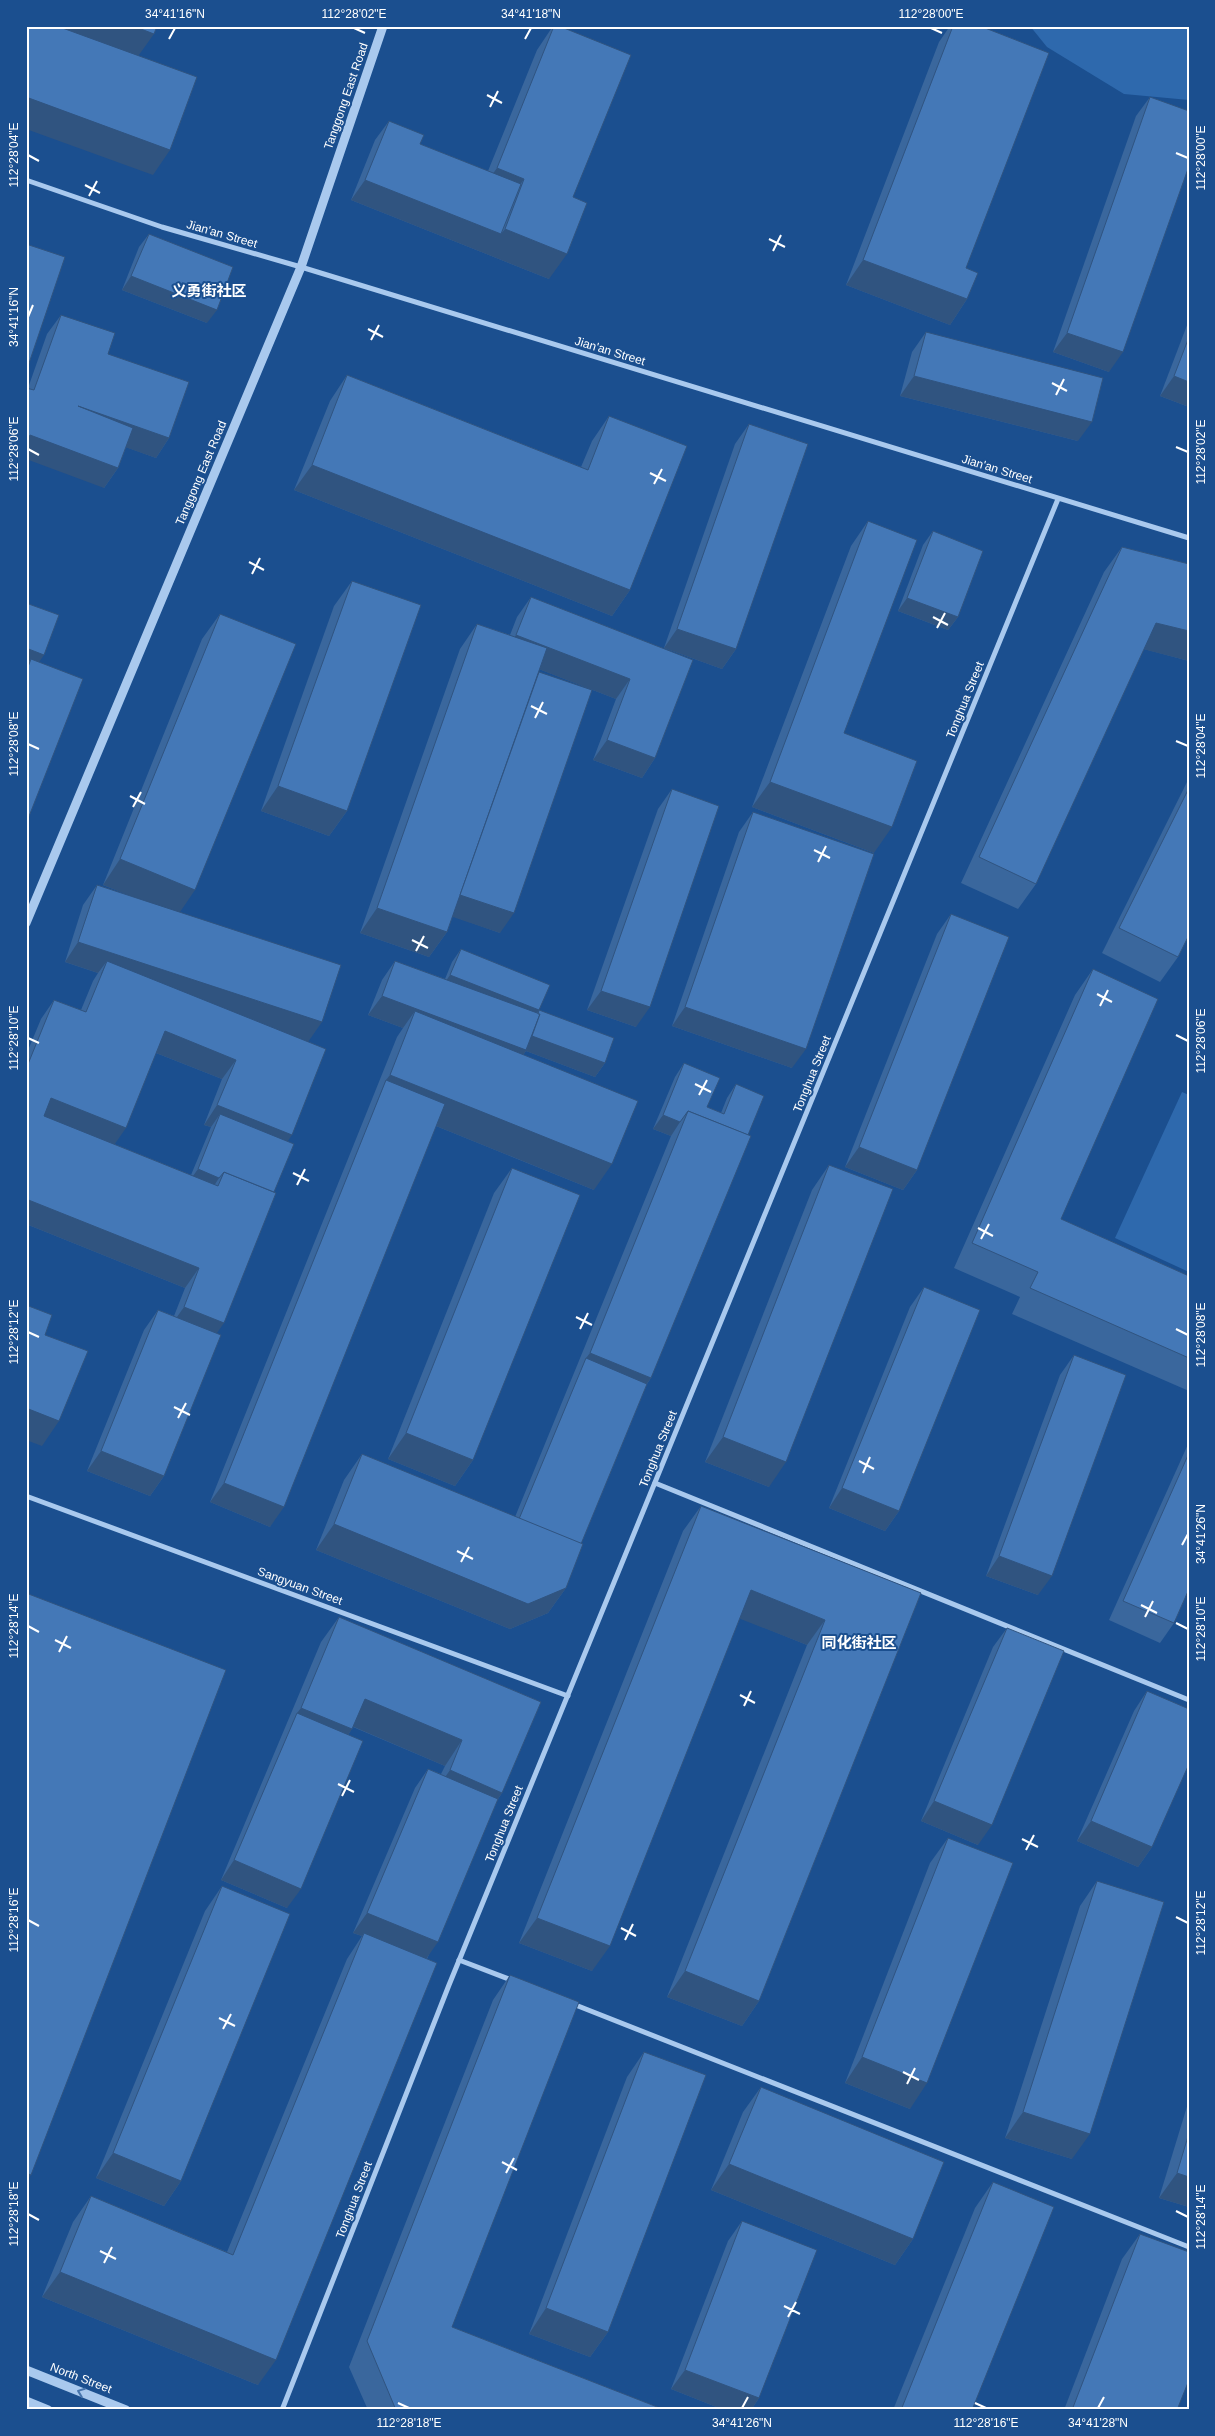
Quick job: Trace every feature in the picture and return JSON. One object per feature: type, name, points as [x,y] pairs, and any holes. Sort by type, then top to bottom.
[{"type":"street","name":"Tanggong East Road","points":[[26,923],[300,266],[383,26]]},
{"type":"street","name":"Jian'an Street","points":[[26,180],[162,227],[300,266],[1189,538]]},
{"type":"street","name":"Tonghua Street","points":[[282,2410],[460,1960],[1058,499]]},
{"type":"street","points":[[655,1483],[1189,1700]]},
{"type":"street","name":"Sangyuan Street","points":[[26,1496],[568,1696]]},
{"type":"street","points":[[460,1960],[524,1985]]},
{"type":"street","points":[[570,2003],[1189,2247]]},
{"type":"street","name":"North Street","points":[[26,2370],[126,2410]]},
{"type":"street","points":[[26,2401],[48,2410]]},
{"type":"shaded area","points":[[1030,26],[1189,26],[1189,100],[1124,94],[1047,47]]},
{"type":"shaded area","points":[[1182,1092],[1189,1095],[1189,1272],[1115,1238]]},
{"type":"building","points":[[26,26],[57,26],[197,77],[170,150],[26,97]]},
{"type":"building","points":[[133,26],[157,26],[154,34]]},
{"type":"building","points":[[554,26],[559,26],[631,55],[573,197],[587,203],[567,254],[505,229],[524,179],[497,168]]},
{"type":"building","points":[[953,26],[980,26],[1049,53],[966,268],[978,273],[967,299],[863,260]]},
{"type":"building","points":[[1150,97],[1189,111],[1189,166],[1123,352],[1067,333]]},
{"type":"building","points":[[389,121],[424,135],[420,144],[521,184],[501,234],[365,180]]},
{"type":"building","points":[[149,234],[233,267],[217,310],[131,276]]},
{"type":"building","points":[[26,244],[65,257],[26,372]]},
{"type":"building","points":[[61,315],[115,333],[108,354],[189,382],[169,438],[78,406],[133,428],[118,468],[30,435],[26,445],[26,388],[34,390]]},
{"type":"building","points":[[926,332],[1103,378],[1092,422],[914,376]]},
{"type":"building","points":[[1189,337],[1189,382],[1174,376]]},
{"type":"building","points":[[347,375],[588,470],[609,416],[687,446],[630,590],[312,465]]},
{"type":"building","points":[[749,424],[808,444],[736,649],[677,629]]},
{"type":"building","points":[[868,521],[917,540],[844,733],[917,761],[892,827],[770,782]]},
{"type":"building","points":[[933,531],[983,551],[958,617],[907,598]]},
{"type":"building","points":[[1122,547],[1189,564],[1189,631],[1156,623],[1036,884],[979,857]]},
{"type":"building","points":[[352,581],[421,605],[347,811],[278,786]]},
{"type":"building","points":[[531,597],[693,660],[655,758],[607,740],[630,679],[516,635]]},
{"type":"building","points":[[26,603],[59,615],[44,655],[26,648]]},
{"type":"building","points":[[220,614],[296,644],[195,890],[120,859]]},
{"type":"building","points":[[477,624],[547,648],[447,932],[377,908]]},
{"type":"building","points":[[31,659],[83,679],[26,824],[26,672]]},
{"type":"building","points":[[539,672],[592,690],[514,913],[460,895]]},
{"type":"building","points":[[1189,788],[1189,935],[1178,957],[1119,928]]},
{"type":"building","points":[[672,789],[719,806],[650,1007],[601,991]]},
{"type":"building","points":[[753,812],[874,854],[806,1049],[685,1007]]},
{"type":"building","points":[[97,885],[341,965],[322,1022],[78,942]]},
{"type":"building","points":[[951,914],[1009,937],[917,1170],[859,1147]]},
{"type":"building","points":[[461,949],[550,985],[539,1010],[450,975]]},
{"type":"building","points":[[107,961],[326,1049],[292,1135],[217,1105],[236,1060],[165,1031],[126,1128],[51,1098],[44,1116],[218,1186],[224,1172],[276,1193],[224,1323],[184,1307],[199,1268],[26,1199],[26,1069],[54,1000],[86,1012]]},
{"type":"building","points":[[395,961],[540,1014],[526,1050],[382,996]]},
{"type":"building","points":[[1093,969],[1158,999],[1061,1219],[1189,1276],[1189,1358],[1030,1288],[1038,1272],[972,1243]]},
{"type":"building","points":[[539,1010],[614,1038],[605,1063],[532,1036],[540,1014],[538,1014]]},
{"type":"building","points":[[415,1011],[638,1101],[612,1164],[390,1075]]},
{"type":"building","points":[[684,1063],[720,1078],[707,1107],[724,1114],[736,1084],[764,1096],[748,1135],[688,1111],[680,1122],[663,1115]]},
{"type":"building","points":[[386,1080],[445,1104],[284,1507],[224,1483]]},
{"type":"building","points":[[688,1111],[751,1136],[651,1378],[590,1353]]},
{"type":"building","points":[[220,1114],[294,1144],[274,1192],[224,1172],[219,1178],[198,1169]]},
{"type":"building","points":[[829,1165],[893,1189],[786,1462],[723,1437]]},
{"type":"building","points":[[512,1168],[580,1195],[473,1460],[406,1433]]},
{"type":"building","points":[[924,1287],[980,1310],[899,1511],[842,1488]]},
{"type":"building","points":[[26,1305],[52,1315],[45,1335],[88,1351],[59,1421],[26,1408]]},
{"type":"building","points":[[158,1310],[221,1335],[164,1476],[101,1451]]},
{"type":"building","points":[[1074,1355],[1126,1375],[1052,1576],[999,1556]]},
{"type":"building","points":[[586,1358],[647,1384],[581,1544],[519,1519]]},
{"type":"building","points":[[1189,1453],[1189,1589],[1174,1623],[1123,1601]]},
{"type":"building","points":[[362,1454],[583,1544],[566,1588],[528,1604],[334,1524]]},
{"type":"building","points":[[701,1506],[921,1593],[759,2001],[685,1971],[825,1620],[751,1590],[610,1946],[537,1918]]},
{"type":"building","points":[[26,1593],[226,1670],[31,2175],[26,2173]]},
{"type":"building","points":[[339,1617],[541,1702],[502,1793],[450,1770],[462,1740],[365,1699],[352,1729],[301,1708]]},
{"type":"building","points":[[1007,1628],[1064,1651],[992,1825],[934,1801]]},
{"type":"building","points":[[1147,1691],[1189,1709],[1189,1764],[1152,1847],[1091,1821]]},
{"type":"building","points":[[297,1713],[363,1741],[301,1889],[234,1860]]},
{"type":"building","points":[[428,1769],[498,1799],[438,1942],[367,1913]]},
{"type":"building","points":[[948,1838],[1013,1863],[927,2083],[862,2057]]},
{"type":"building","points":[[1097,1881],[1164,1902],[1090,2134],[1023,2112]]},
{"type":"building","points":[[222,1886],[290,1914],[181,2181],[113,2153]]},
{"type":"building","points":[[364,1933],[437,1963],[276,2360],[60,2272],[91,2196],[233,2255]]},
{"type":"building","points":[[510,1975],[579,2002],[452,2327],[665,2410],[396,2410],[367,2341]]},
{"type":"building","points":[[644,2052],[706,2075],[608,2332],[546,2308]]},
{"type":"building","points":[[761,2087],[944,2162],[913,2239],[729,2164]]},
{"type":"building","points":[[1189,2133],[1189,2177],[1177,2173]]},
{"type":"building","points":[[993,2182],[1054,2207],[972,2410],[901,2410]]},
{"type":"building","points":[[742,2221],[817,2250],[759,2398],[685,2370]]},
{"type":"building","points":[[1140,2234],[1189,2252],[1189,2380],[1177,2410],[1072,2410]]},
{"type":"district","name":"义勇街社区","points":[[209,291]]},
{"type":"district","name":"同化街社区","points":[[859,1643]]}]
